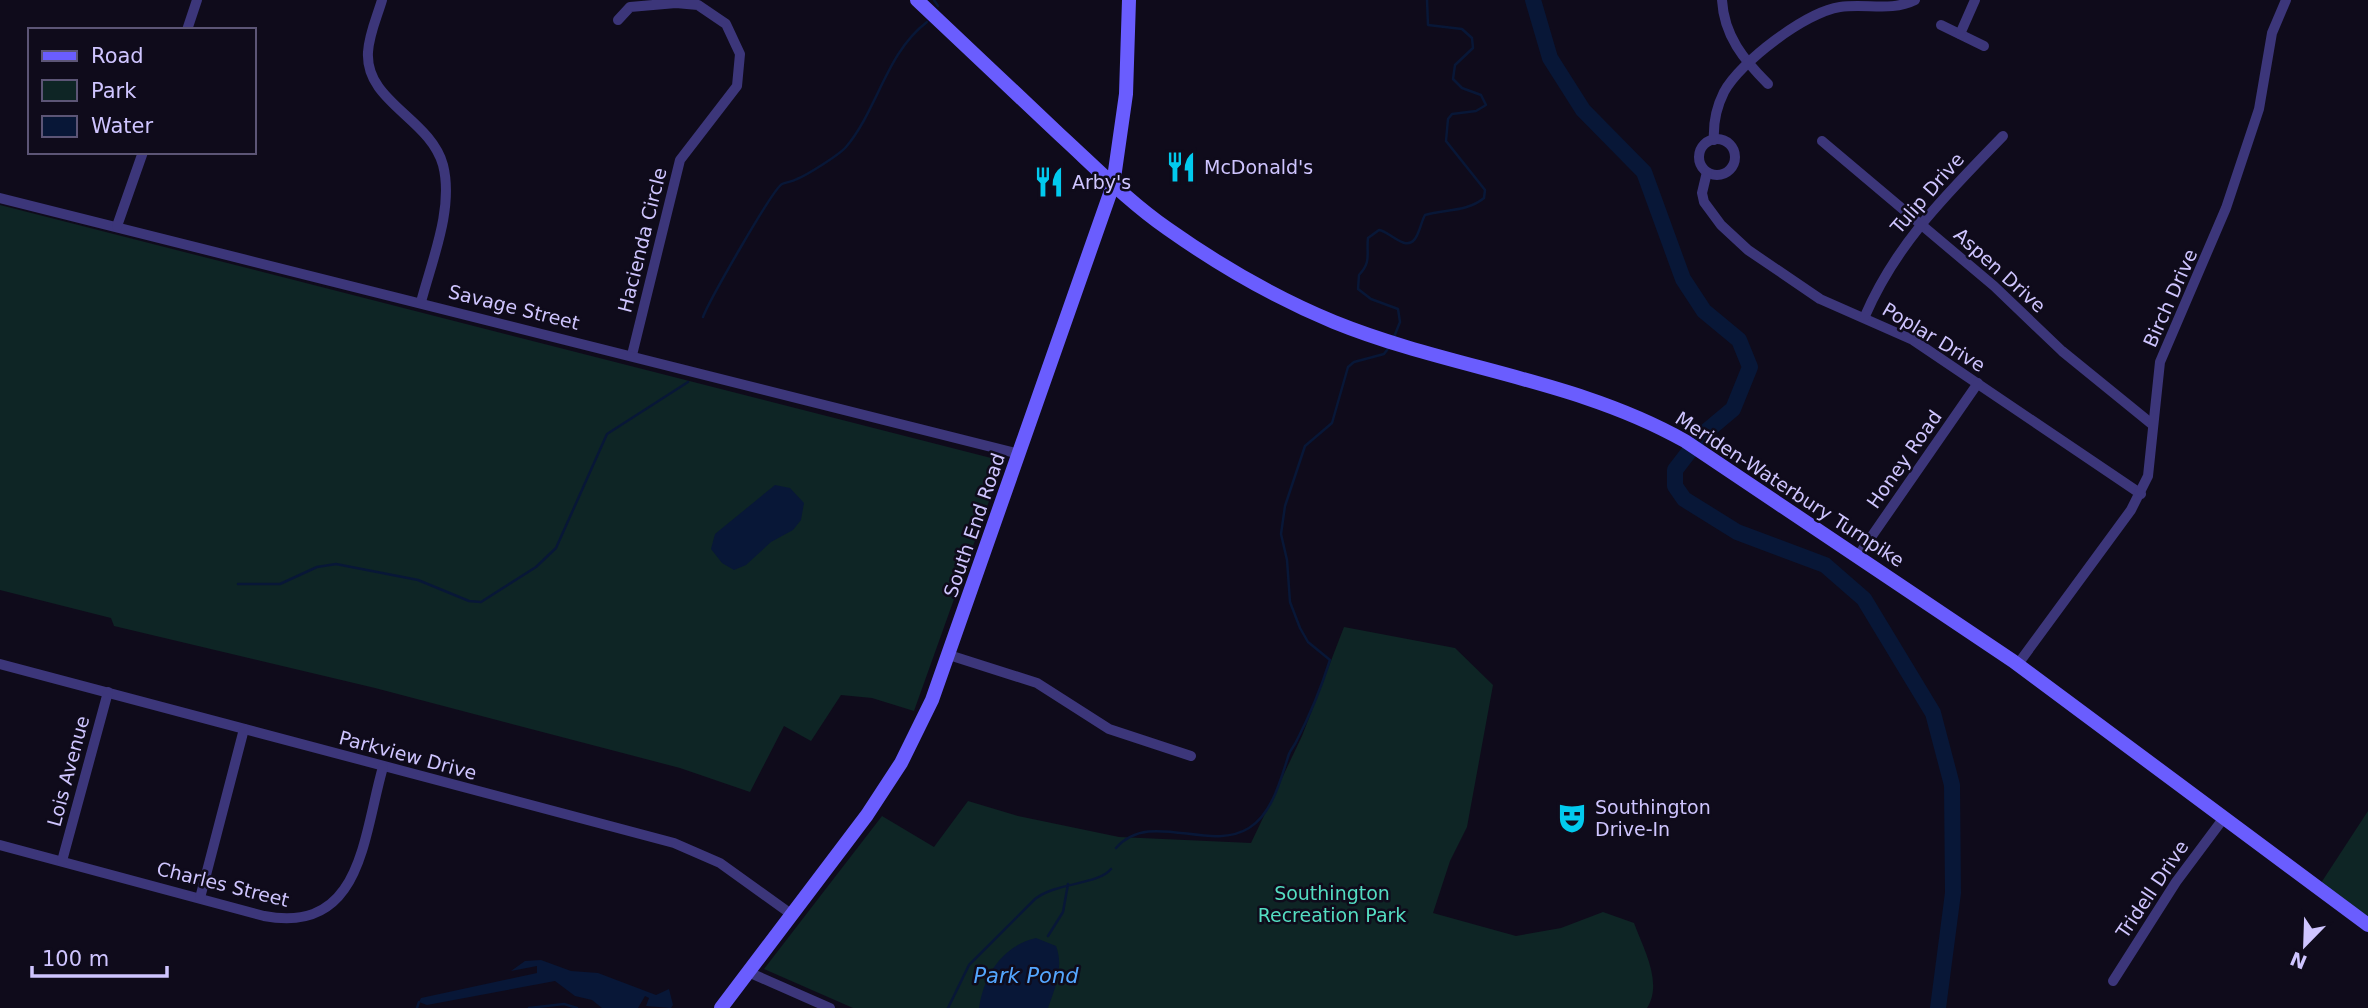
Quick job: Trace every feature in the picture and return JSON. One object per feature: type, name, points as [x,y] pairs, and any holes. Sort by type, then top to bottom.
[{"type":"main road","name":"Meriden-Waterbury Turnpike","points":[[917,0],[1114,185],[1166,228],[1243,276],[1313,313],[1391,342],[1585,395],[1629,412],[1685,441],[2018,664],[2368,925]]},
{"type":"main road","name":"South End Road","points":[[721,1008],[867,815],[901,763],[924,718],[949,655],[1114,185],[1126,94],[1129,0]]},
{"type":"street","points":[[188,28],[197,0]]},
{"type":"street","points":[[382,0],[370,34],[370,67],[380,91],[423,129],[434,144],[446,184],[445,207],[421,302]]},
{"type":"street","points":[[1722,0],[1724,18],[1733,43],[1768,85]]},
{"type":"street","points":[[1714,140],[1716,113],[1723,93],[1732,79],[1790,31],[1827,11],[1842,7],[1891,7],[1915,0]]},
{"type":"street","points":[[1960,34],[1975,0]]},
{"type":"street","name":"Birch Drive","points":[[2018,664],[2141,494],[2148,476],[2160,362],[2213,244],[2230,196],[2259,109],[2275,21],[2286,0]]},
{"type":"street","name":"Hacienda Circle","points":[[618,20],[630,7],[656,4],[698,5],[726,24],[740,54],[737,86],[680,160],[632,355]]},
{"type":"street","points":[[1941,25],[1984,46]]},
{"type":"street","name":"Tulip Drive","points":[[1865,316],[1875,293],[1920,223],[2003,136]]},
{"type":"street","points":[[1714,140],[1721,140],[1733,148],[1735,161],[1727,173],[1714,175],[1707,172],[1699,158],[1707,143],[1714,140]]},
{"type":"street","name":"Aspen Drive","points":[[1822,141],[1994,286],[2062,351],[2153,425]]},
{"type":"street","points":[[117,226],[143,154]]},
{"type":"street","name":"Poplar Drive","points":[[1707,172],[1702,193],[1704,202],[1721,225],[1748,250],[1820,299],[1865,316],[1913,340],[2141,494]]},
{"type":"street","name":"Savage Street","points":[[0,198],[1019,454]]},
{"type":"street","name":"Honey Road","points":[[1858,556],[1978,383]]},
{"type":"street","points":[[949,655],[1037,683],[1109,729],[1191,756]]},
{"type":"street","name":"Parkview Drive","points":[[0,664],[697,851],[720,863],[791,914]]},
{"type":"street","name":"Lois Avenue","points":[[62,861],[108,692]]},
{"type":"street","points":[[200,898],[244,730]]},
{"type":"street","name":"Charles Street","points":[[0,845],[279,919],[300,919],[328,907],[341,896],[351,881],[383,767]]},
{"type":"street","name":"Tridell Drive","points":[[2113,981],[2176,882],[2223,819]]},
{"type":"street","points":[[748,972],[830,1008]]},
{"type":"green space","points":[[0,205],[999,460],[1002,465],[914,711],[872,698],[841,695],[811,741],[784,726],[750,792],[680,768],[375,688],[114,626],[111,618],[0,590]]},
{"type":"green space","name":"Southington Recreation Park","points":[[1344,627],[1455,648],[1493,685],[1467,827],[1450,861],[1433,913],[1516,936],[1561,928],[1603,912],[1634,923],[1653,977],[1647,1008],[853,1008],[764,969],[882,816],[934,847],[968,801],[1018,816],[1119,837],[1251,843],[1302,736]]},
{"type":"green space","points":[[2368,811],[2368,917],[2321,883]]},
{"type":"water","points":[[775,485],[790,488],[804,503],[801,520],[793,530],[771,542],[746,565],[734,570],[722,563],[711,549],[715,534]]},
{"type":"water","name":"Park Pond","points":[[1036,938],[1056,946],[1058,954],[1058,977],[1048,1008],[979,1008],[990,973],[1004,955]]},
{"type":"water","points":[[541,960],[571,971],[598,973],[656,995],[669,989],[673,1005],[671,1008],[646,1006],[649,998],[645,996],[638,1008],[602,1008],[592,1000],[575,996],[555,981],[427,1005],[419,1002],[421,998],[537,973],[537,966],[511,971],[525,961]]},
{"type":"waterway","points":[[934,0],[938,6]]},
{"type":"waterway","points":[[1394,337],[1400,322],[1398,309],[1371,299],[1358,289],[1359,275],[1367,261],[1368,238],[1379,230],[1402,242],[1410,243],[1417,235],[1425,215],[1470,206],[1484,198],[1485,190],[1446,141],[1448,119],[1452,114],[1476,111],[1486,105],[1481,95],[1462,88],[1453,79],[1455,65],[1473,48],[1472,38],[1462,29],[1428,25],[1427,0]]},
{"type":"waterway","points":[[1533,0],[1550,58],[1583,110],[1644,172],[1683,279],[1704,311],[1739,340],[1750,367],[1733,409],[1702,435],[1675,470],[1675,486],[1684,499],[1737,532],[1825,565],[1864,599],[1933,713],[1952,785],[1953,893],[1938,1008]]},
{"type":"waterway","points":[[703,317],[716,290],[776,191],[782,184],[808,173],[846,147],[857,132],[902,49],[927,22]]},
{"type":"waterway","points":[[1116,848],[1130,837],[1146,832],[1216,836],[1233,834],[1249,828],[1270,804],[1330,660],[1308,642],[1290,602],[1287,560],[1281,534],[1285,506],[1305,446],[1332,423],[1348,367],[1354,362],[1384,354],[1390,346]]},
{"type":"waterway","points":[[238,584],[280,584],[317,567],[336,564],[418,580],[469,601],[481,602],[536,567],[556,548],[607,434],[688,382]]},
{"type":"waterway","points":[[948,1008],[969,965],[1035,899],[1054,889],[1097,878],[1111,869]]},
{"type":"waterway","points":[[1048,936],[1063,912],[1068,884]]},
{"type":"waterway","points":[[417,1008],[419,1002]]},
{"type":"waterway","points":[[529,1008],[564,1004],[577,1008]]},
{"type":"place","name":"McDonald's","points":[[1181,167]]},
{"type":"place","name":"Arby's","points":[[1049,182]]},
{"type":"place","name":"Southington Drive-In","points":[[1572,818]]}]
